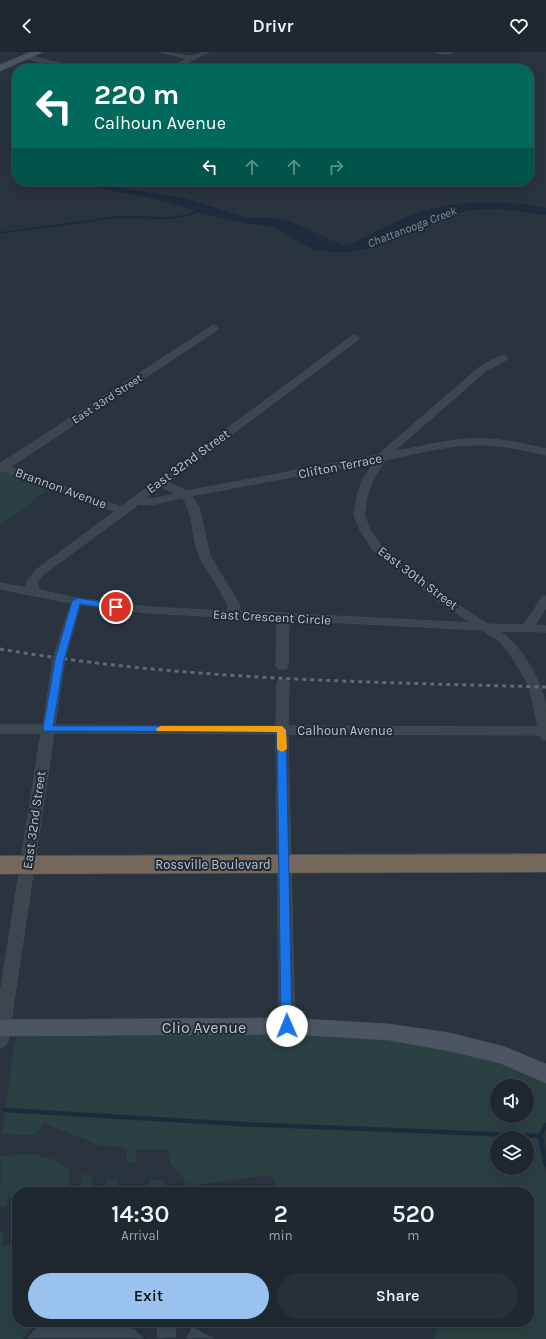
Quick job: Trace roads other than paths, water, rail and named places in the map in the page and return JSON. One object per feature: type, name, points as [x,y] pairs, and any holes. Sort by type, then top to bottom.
[{"type":"highway","name":"Rossville Boulevard","points":[[0,865],[546,862]]},
{"type":"street","points":[[0,68],[39,52]]},
{"type":"street","points":[[164,52],[193,58]]},
{"type":"street","points":[[180,64],[206,52]]},
{"type":"street","points":[[439,52],[450,52]]},
{"type":"street","points":[[26,57],[56,64]]},
{"type":"street","name":"East 33rd Street","points":[[1,468],[214,328]]},
{"type":"street","name":"East 32nd Street","points":[[34,592],[32,581],[40,572],[121,510],[355,338]]},
{"type":"street","name":"East 30th Street","points":[[503,358],[484,368],[381,458],[367,481],[362,497],[359,515],[377,548],[439,597],[505,640],[521,662],[535,686],[546,733]]},
{"type":"street","name":"Clifton Terrace","points":[[135,500],[151,502],[185,494],[381,458],[434,446],[480,442],[503,444],[546,452]]},
{"type":"street","name":"Brannon Avenue","points":[[1,468],[121,510]]},
{"type":"street","points":[[160,482],[185,494],[194,507],[205,556],[234,605],[231,615]]},
{"type":"street","name":"East Crescent Circle","points":[[0,586],[77,601],[148,610],[546,629]]},
{"type":"street","points":[[528,628],[546,599]]},
{"type":"street","name":"East 32nd Street","points":[[1,1032],[59,660],[77,601]]},
{"type":"street","points":[[282,666],[283,617]]},
{"type":"street","points":[[283,683],[282,730],[287,1026]]},
{"type":"street","name":"Calhoun Avenue","points":[[0,729],[546,733]]},
{"type":"street","name":"Clio Avenue","points":[[1,1032],[287,1026],[389,1032],[450,1042],[505,1056],[546,1074]]},
{"type":"water","points":[[96,186],[114,186],[184,198],[248,218],[279,218],[323,240],[336,244],[348,245],[406,217],[431,209],[464,203],[497,202],[530,205],[546,208],[546,215],[502,209],[469,210],[385,240],[367,249],[348,252],[330,252],[315,250],[302,244],[280,230],[269,226],[249,224],[203,214],[169,202],[98,188]]},
{"type":"waterway","points":[[0,233],[118,217],[170,218],[189,215],[201,210]]},
{"type":"waterway","name":"Chattanooga Creek","points":[[283,220],[341,245]]},
{"type":"waterway","points":[[5,1110],[239,1124],[540,1136]]},
{"type":"waterway","points":[[540,1136],[546,1125]]},
{"type":"waterway","points":[[540,1136],[546,1165]]},
{"type":"railway","points":[[0,649],[136,667],[272,678],[546,687]]}]
